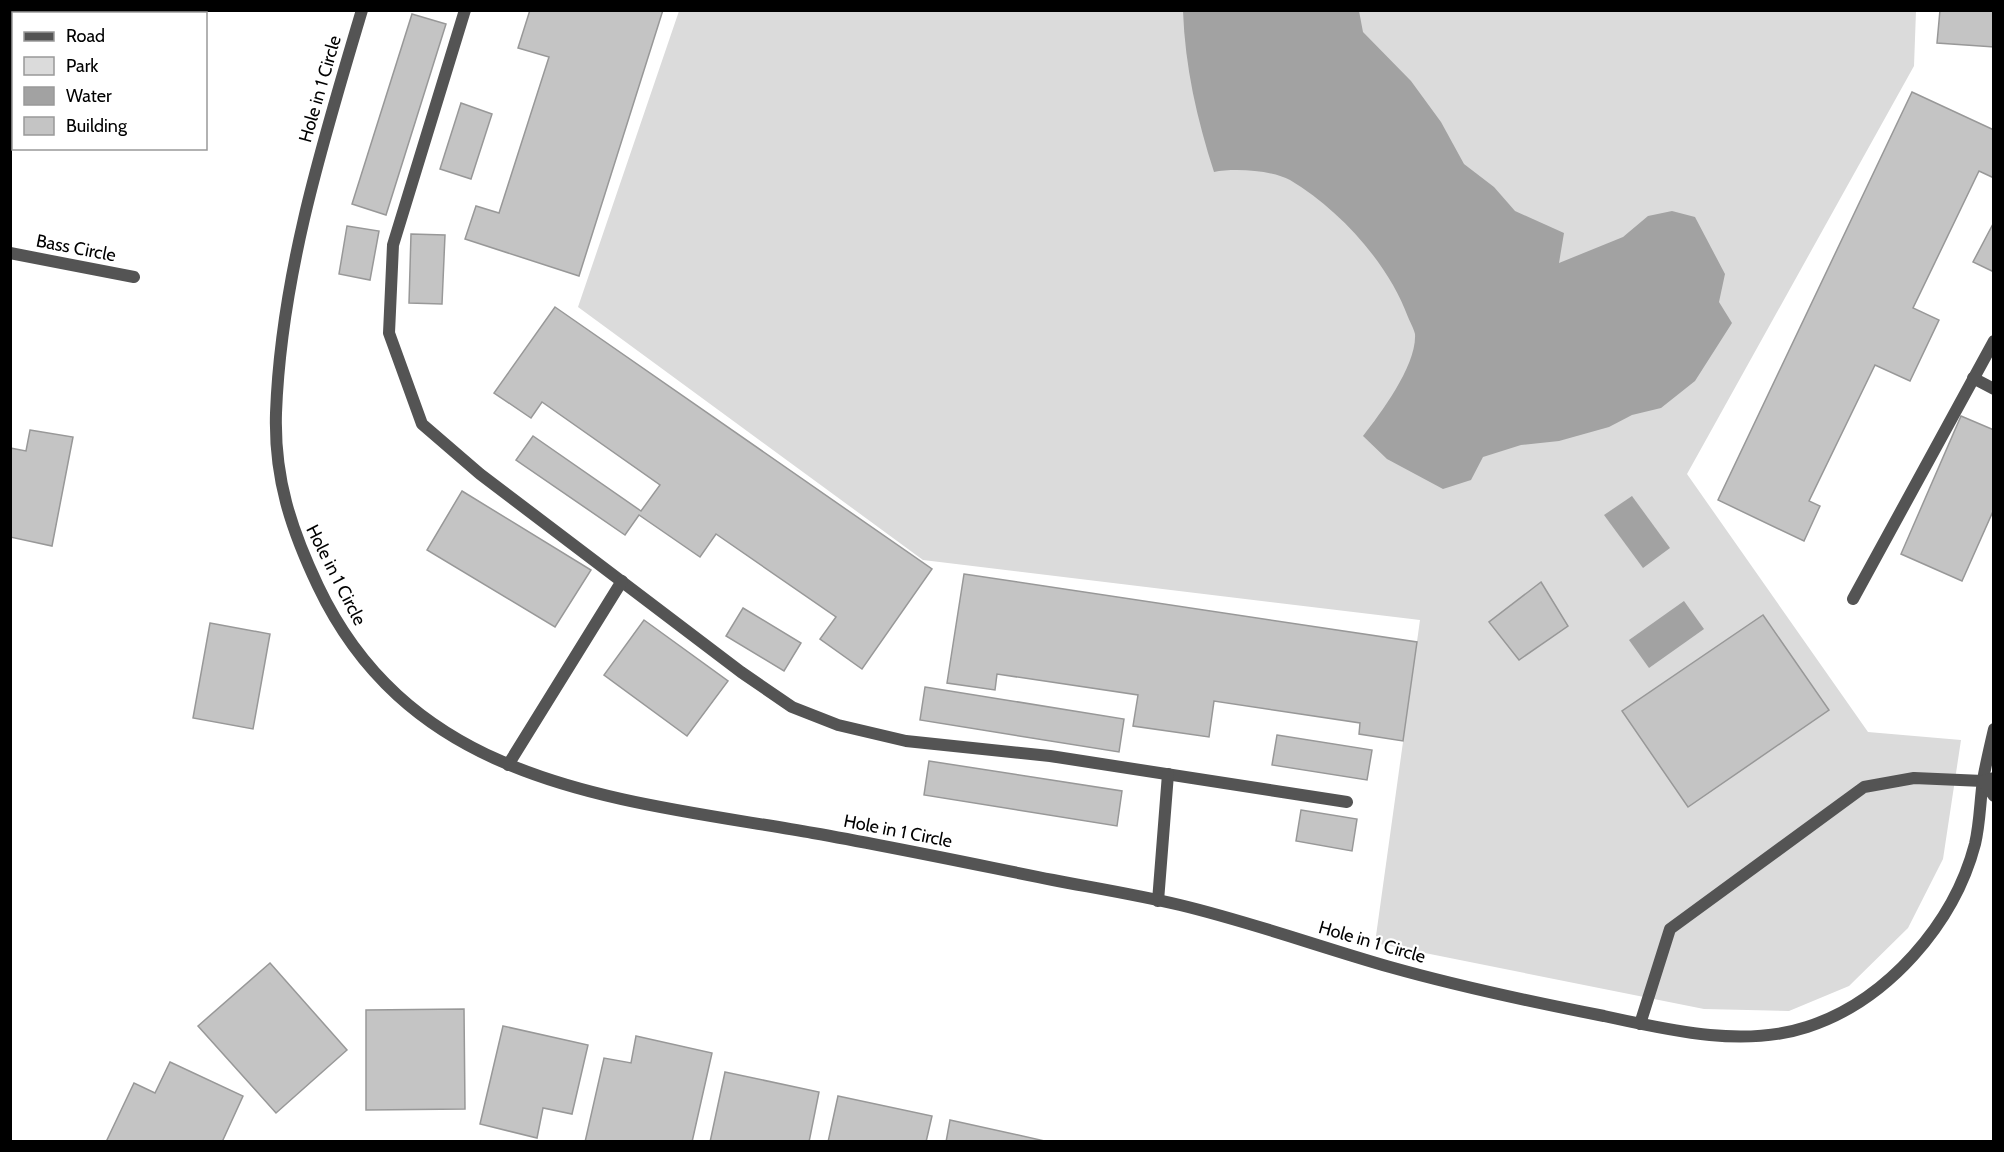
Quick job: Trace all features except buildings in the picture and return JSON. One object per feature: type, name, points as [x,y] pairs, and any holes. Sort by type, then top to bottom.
[{"type":"street","name":"Hole in 1 Circle","points":[[362,10],[323,140],[297,256],[283,335],[276,415],[278,459],[284,499],[295,536],[331,614],[353,646],[383,681],[415,710],[447,733],[508,765],[590,793],[875,844],[1158,901],[1483,992],[1640,1024],[1723,1035],[1764,1036],[1807,1027],[1847,1010],[1881,987],[1911,958],[1938,922],[1959,885],[1975,843],[1988,779],[1994,729]]},
{"type":"street","points":[[465,10],[393,244],[389,333],[422,424],[480,474],[792,707],[838,725],[906,741],[1050,756],[1347,802]]},
{"type":"street","name":"Bass Circle","points":[[10,253],[134,278]]},
{"type":"street","points":[[1853,599],[1994,340]]},
{"type":"street","points":[[1973,378],[1994,389]]},
{"type":"street","points":[[508,765],[622,581]]},
{"type":"street","points":[[1158,901],[1168,774]]},
{"type":"street","points":[[1640,1024],[1670,929],[1864,787],[1914,778],[1988,779],[1994,796]]},
{"type":"green space","points":[[679,11],[1916,11],[1914,66],[1687,474],[1868,732],[1961,740],[1943,859],[1908,928],[1849,986],[1789,1011],[1704,1009],[1375,943],[1420,620],[923,560],[578,307]]},
{"type":"water","points":[[1183,11],[1359,11],[1363,32],[1411,81],[1441,122],[1464,164],[1494,187],[1515,211],[1564,233],[1559,263],[1623,237],[1648,216],[1672,211],[1695,217],[1725,274],[1719,302],[1732,323],[1695,381],[1661,408],[1632,415],[1609,427],[1559,441],[1521,445],[1483,457],[1471,480],[1443,489],[1387,459],[1363,436],[1404,374],[1414,346],[1415,334],[1399,297],[1375,258],[1360,240],[1327,206],[1309,192],[1290,180],[1273,174],[1242,170],[1214,172],[1193,93],[1186,52]]},
{"type":"water","points":[[1632,496],[1670,548],[1643,568],[1604,515]]},
{"type":"water","points":[[1684,601],[1704,629],[1649,668],[1629,640]]}]
